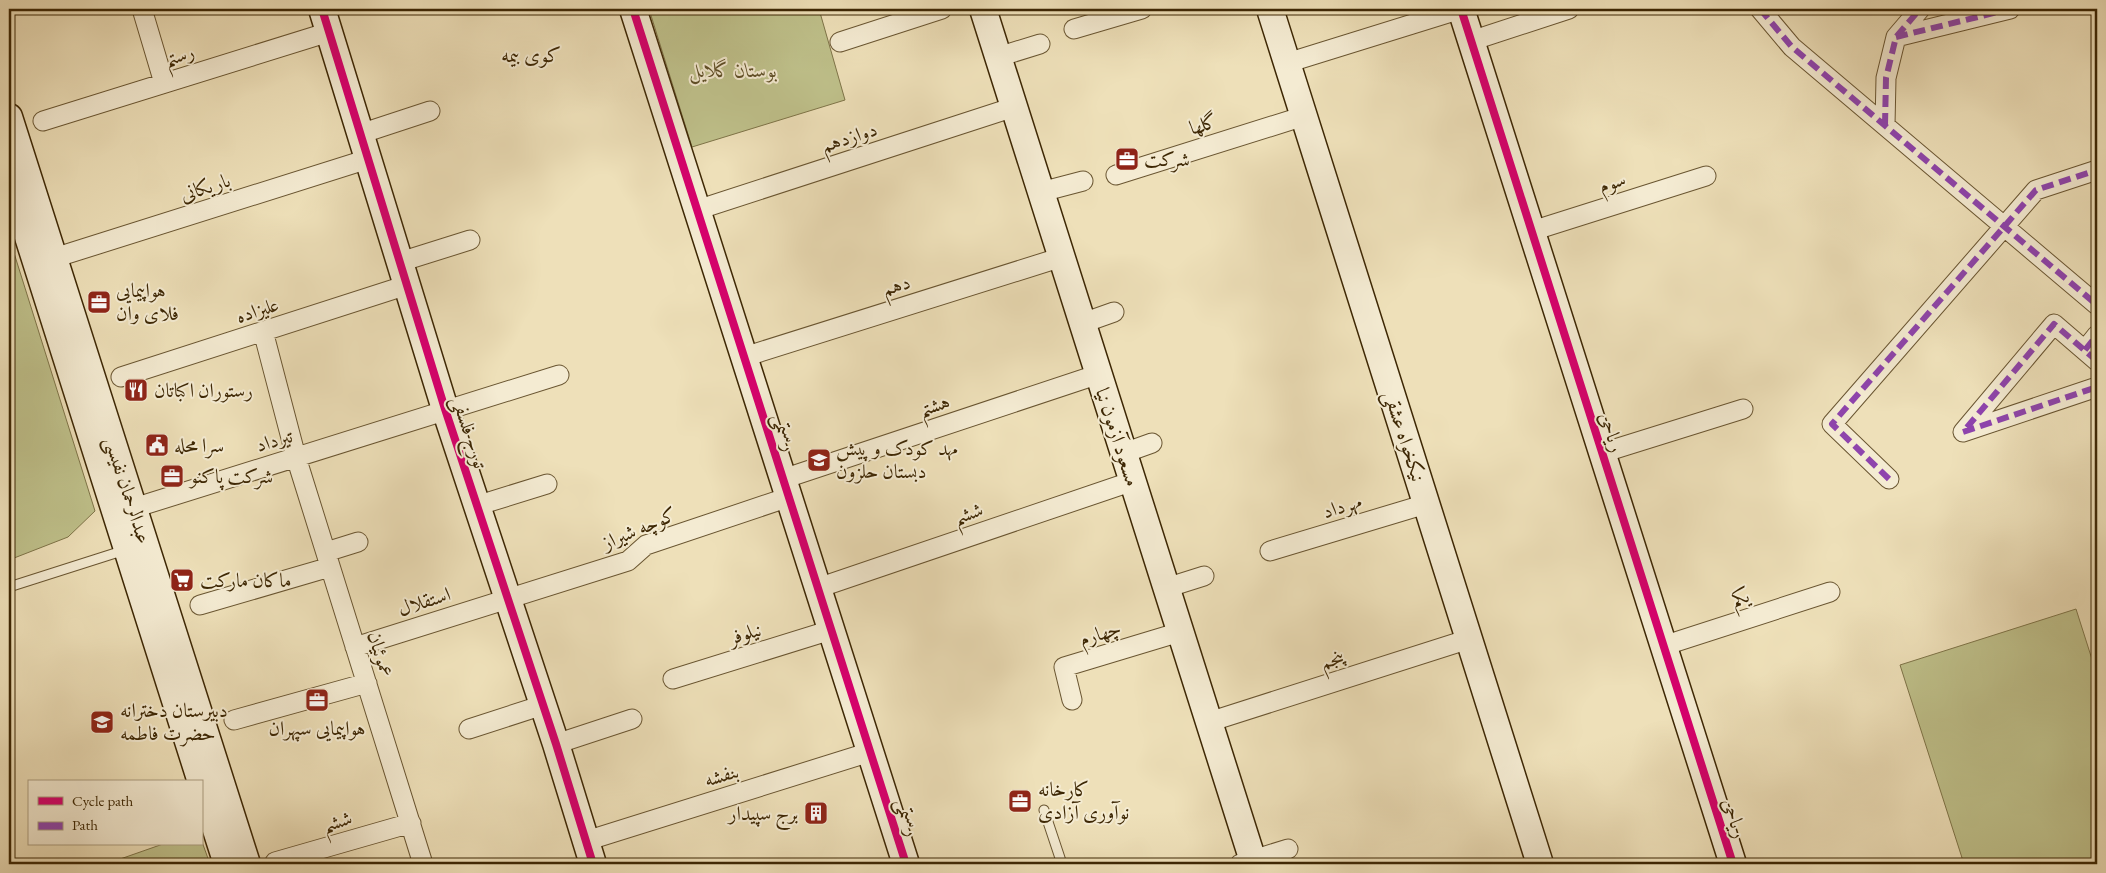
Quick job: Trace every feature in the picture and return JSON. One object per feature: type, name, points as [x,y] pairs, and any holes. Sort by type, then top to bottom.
[{"type":"street","points":[[142,9],[164,83]]},
{"type":"street","name":"رستمی","points":[[633,9],[906,864]]},
{"type":"street","points":[[840,42],[942,9]]},
{"type":"street","name":"مسعود آزمون نیا","points":[[983,9],[1209,722],[1249,863]]},
{"type":"street","points":[[1074,29],[1142,9]]},
{"type":"street","name":"نیکخواه عشقی","points":[[1270,9],[1540,864]]},
{"type":"street","points":[[1287,62],[1461,9]]},
{"type":"street","name":"ریاحی","points":[[1461,9],[1733,864]]},
{"type":"street","points":[[1471,41],[1569,9]]},
{"type":"street","points":[[1760,9],[1792,46],[2097,305]]},
{"type":"street","points":[[1885,125],[1886,78],[1896,37],[1920,9]]},
{"type":"street","points":[[1896,37],[2010,9]]},
{"type":"street","name":"رستم","points":[[43,121],[164,83],[326,20]]},
{"type":"street","name":"تورج فلسفی","points":[[326,20],[445,409],[506,598],[556,744],[589,853]]},
{"type":"street","points":[[998,57],[1040,44]]},
{"type":"street","name":"دوازدهم","points":[[697,210],[1014,107]]},
{"type":"street","points":[[360,134],[430,111]]},
{"type":"street","name":"گلها","points":[[1116,175],[1304,116]]},
{"type":"street","name":"عبدالرحمان نفیسی","points":[[9,117],[54,258],[124,511]]},
{"type":"street","name":"باریکانی","points":[[54,258],[368,159]]},
{"type":"street","points":[[1888,479],[1832,424],[2036,190],[2097,170]]},
{"type":"street","name":"سوم","points":[[1532,231],[1706,176]]},
{"type":"street","name":"عبدالرحمان نفیسی","points":[[9,177],[246,864]]},
{"type":"street","points":[[1041,192],[1083,181]]},
{"type":"street","name":"علیزاده","points":[[121,377],[264,331],[403,273],[470,240]]},
{"type":"street","name":"دهم","points":[[744,357],[1062,257]]},
{"type":"street","points":[[1082,322],[1114,312]]},
{"type":"street","points":[[2097,335],[2091,355],[2054,324],[1963,432],[2097,387]]},
{"type":"street","name":"عموئیان","points":[[264,331],[296,457],[423,864]]},
{"type":"street","name":"هشتم","points":[[786,488],[1099,374]]},
{"type":"street","name":"تیرداد","points":[[124,511],[445,409],[559,375]]},
{"type":"street","points":[[1602,453],[1744,409]]},
{"type":"street","points":[[1124,453],[1152,443]]},
{"type":"street","name":"ششم","points":[[818,588],[1132,481]]},
{"type":"street","points":[[476,506],[548,484]]},
{"type":"street","name":"کوچه شیراز","points":[[506,598],[628,561],[646,545],[786,488]]},
{"type":"street","name":"مهرداد","points":[[1270,551],[1426,504]]},
{"type":"street","points":[[200,605],[328,560],[358,542]]},
{"type":"street","name":"عبدالرحمان نفیسی","points":[[136,547],[200,780]]},
{"type":"street","points":[[1166,588],[1204,576]]},
{"type":"street","name":"یکم","points":[[1663,646],[1830,592]]},
{"type":"street","name":"استقلال","points":[[355,646],[506,598]]},
{"type":"street","name":"نیلوفر","points":[[672,679],[831,630]]},
{"type":"street","name":"چهارم","points":[[1072,700],[1064,667],[1180,632]]},
{"type":"street","name":"پنجم","points":[[1209,722],[1469,639]]},
{"type":"street","points":[[234,720],[366,683]]},
{"type":"street","points":[[469,729],[543,705]]},
{"type":"street","points":[[556,744],[632,720]]},
{"type":"street","name":"بنفشه","points":[[589,853],[870,752]]},
{"type":"street","name":"عبدالرحمان نفیسی","points":[[202,785],[227,864]]},
{"type":"street","name":"ششم","points":[[275,862],[410,824]]},
{"type":"street","points":[[1249,863],[1288,849]]},
{"type":"lane","points":[[9,587],[136,547]]},
{"type":"lane","points":[[1044,810],[1062,864]]},
{"type":"green space","name":"بوستان گلایل","points":[[649,9],[819,9],[845,100],[692,147]]},
{"type":"green space","points":[[9,237],[95,511],[68,537],[9,560]]},
{"type":"green space","points":[[2076,609],[2097,675],[2097,864],[1964,864],[1900,665]]},
{"type":"green space","points":[[202,842],[210,864],[106,864],[157,846],[202,846]]},
{"type":"marked path","points":[[1760,9],[1792,47],[2097,305]]},
{"type":"marked path","points":[[1885,125],[1886,78],[1896,37],[1920,9]]},
{"type":"marked path","points":[[1896,37],[2010,9]]},
{"type":"marked path","points":[[1889,479],[1832,424],[2036,190],[2097,170]]},
{"type":"marked path","points":[[2097,361],[2054,324],[1963,432],[2097,387]]},
{"type":"marked path","points":[[2085,350],[2097,335]]},
{"type":"cycle path","points":[[322,9],[445,409],[556,744],[593,864]]},
{"type":"cycle path","points":[[633,9],[906,864]]},
{"type":"cycle path","points":[[1461,9],[1733,864]]},
{"type":"place","name":"شرکت","points":[[1127,159]]},
{"type":"place","name":"هواپیمایی فلای وان","points":[[99,302]]},
{"type":"place","name":"رستوران اکباتان","points":[[136,390]]},
{"type":"place","name":"سرا محله","points":[[157,445]]},
{"type":"place","name":"مهد کودک و پیش دبستان حلزون","points":[[819,460]]},
{"type":"place","name":"شرکت پاکنو","points":[[172,476]]},
{"type":"place","name":"ماکان مارکت","points":[[182,580]]},
{"type":"place","name":"هواپیمایی سپهران","points":[[317,700]]},
{"type":"place","name":"دبیرستان دخترانه حضرت فاطمه","points":[[102,722]]},
{"type":"place","name":"کارخانه نوآوری آزادی","points":[[1020,801]]},
{"type":"place","name":"برج سپیدار","points":[[816,813]]},
{"type":"district","name":"کوی بیمه","points":[[531,55]]}]
